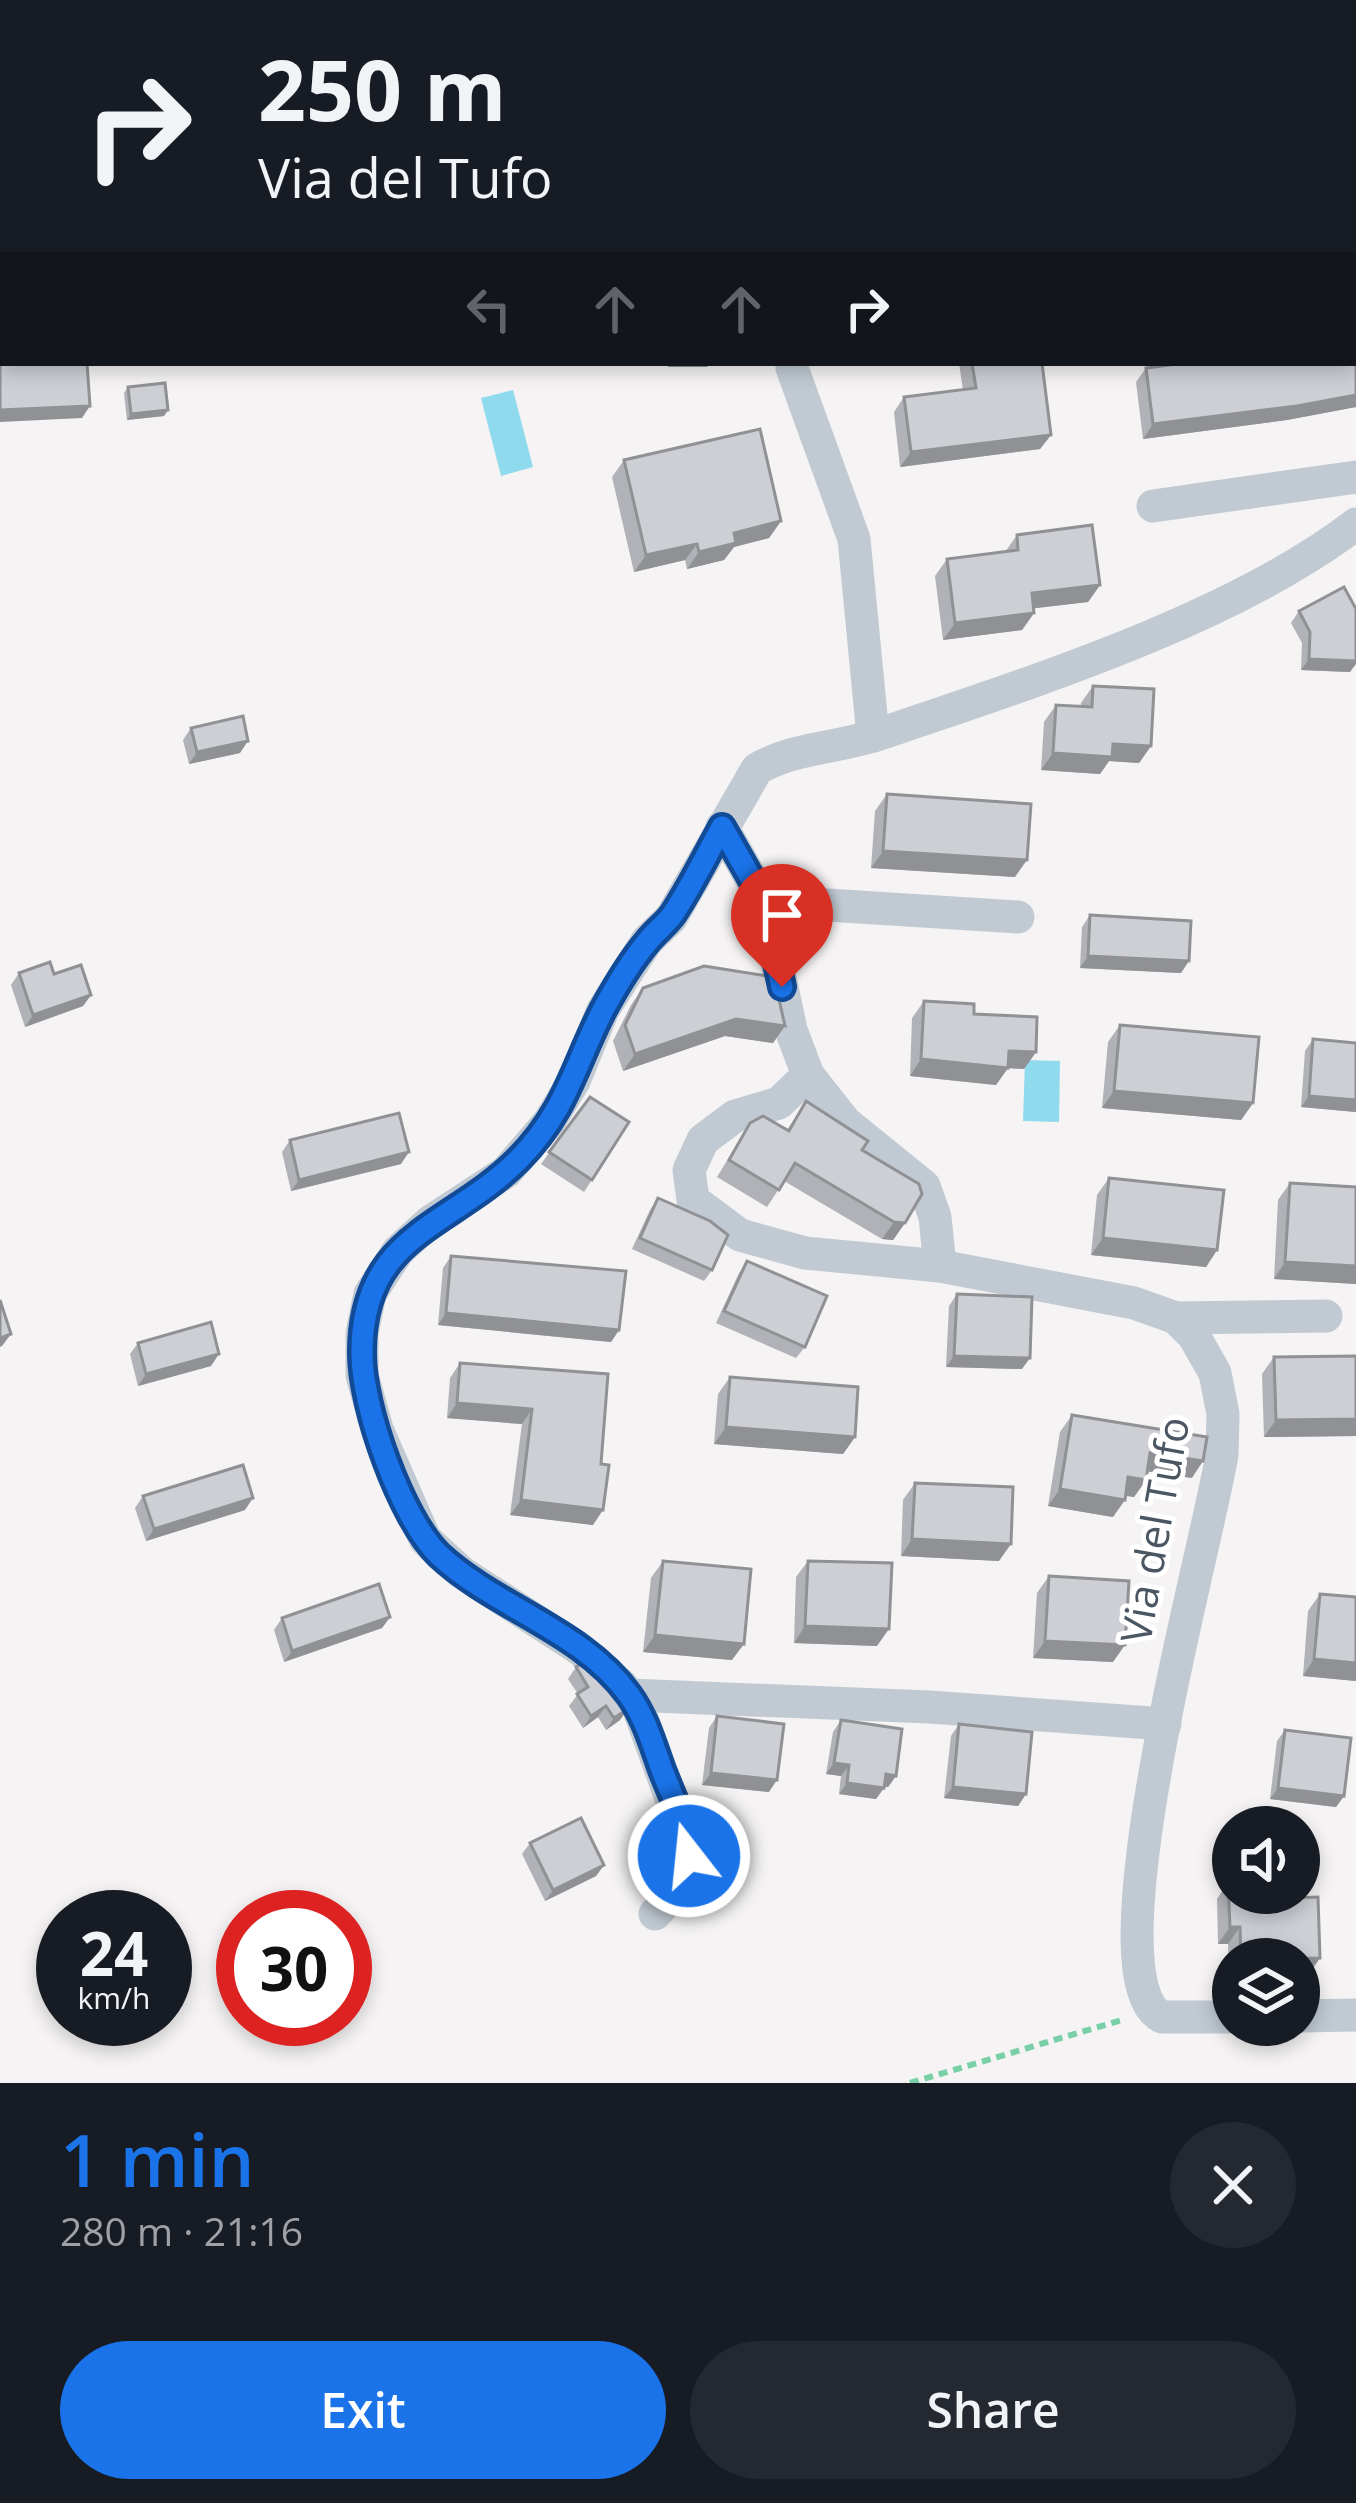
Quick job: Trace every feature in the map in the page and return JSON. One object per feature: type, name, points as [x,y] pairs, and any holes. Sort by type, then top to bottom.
[{"type":"street","points":[[792,368],[854,538],[873,736]]},
{"type":"street","points":[[1153,506],[1356,477]]},
{"type":"street","points":[[655,1914],[680,1887],[689,1848],[643,1720],[629,1695],[581,1651],[461,1572],[425,1539],[377,1429],[364,1384],[362,1333],[370,1294],[398,1251],[431,1221],[506,1172],[549,1122],[574,1081],[603,1010],[647,941],[671,918],[757,769],[777,757],[873,736],[1178,622],[1273,577],[1356,524]]},
{"type":"street","points":[[722,827],[764,901],[791,1030],[808,1075],[845,1122],[924,1186],[935,1217],[940,1266]]},
{"type":"street","points":[[764,901],[1018,917]]},
{"type":"street","points":[[808,1075],[779,1103],[735,1116],[704,1140],[689,1171],[693,1200],[740,1235],[805,1253],[940,1266],[1134,1303],[1176,1318],[1326,1316]]},
{"type":"street","name":"Via del Tufo","points":[[1152,2013],[1138,1973],[1139,1885],[1165,1724],[1223,1441],[1215,1373],[1194,1336],[1176,1318]]},
{"type":"street","points":[[629,1695],[929,1707],[1165,1724]]},
{"type":"street","points":[[1152,2013],[1175,2019],[1212,2018]]},
{"type":"street","points":[[1320,2016],[1356,2015]]},
{"type":"path","points":[[910,2083],[1152,2013]]},
{"type":"water","points":[[513,390],[533,467],[501,476],[481,398]]},
{"type":"water","points":[[1025,1060],[1060,1061],[1059,1122],[1023,1121]]},
{"type":"building","points":[[0,366],[87,366],[90,406],[0,410]]},
{"type":"building","points":[[972,366],[1042,366],[1051,435],[911,452],[904,397],[976,388]]},
{"type":"building","points":[[1356,366],[1356,395],[1153,424],[1146,368]]},
{"type":"building","points":[[165,383],[168,410],[131,414],[128,387]]},
{"type":"building","points":[[760,429],[781,521],[734,533],[736,543],[699,552],[697,544],[646,555],[624,460]]},
{"type":"building","points":[[1092,525],[1100,585],[1032,593],[1034,613],[955,623],[947,559],[1018,550],[1017,535]]},
{"type":"building","points":[[1344,587],[1356,609],[1356,661],[1309,659],[1310,632],[1299,611]]},
{"type":"building","points":[[1093,686],[1154,689],[1151,746],[1113,744],[1112,757],[1053,753],[1056,705],[1092,707]]},
{"type":"building","points":[[243,716],[248,741],[197,752],[191,728]]},
{"type":"building","points":[[887,794],[1031,804],[1027,860],[883,851]]},
{"type":"building","points":[[1090,915],[1191,921],[1189,961],[1088,956]]},
{"type":"building","points":[[50,962],[54,974],[81,965],[91,995],[33,1015],[19,973]]},
{"type":"building","points":[[704,966],[774,977],[785,1026],[736,1019],[635,1054],[625,1025],[643,988]]},
{"type":"building","points":[[924,1001],[974,1004],[974,1014],[1037,1017],[1036,1052],[1009,1051],[1008,1068],[921,1059]]},
{"type":"building","points":[[1120,1025],[1259,1037],[1253,1103],[1114,1091]]},
{"type":"building","points":[[1313,1039],[1356,1043],[1356,1100],[1309,1096]]},
{"type":"building","points":[[590,1097],[629,1122],[592,1180],[549,1152]]},
{"type":"building","points":[[806,1101],[868,1141],[862,1150],[919,1184],[922,1194],[905,1223],[894,1222],[795,1163],[779,1190],[729,1160],[750,1123],[763,1116],[789,1131]]},
{"type":"building","points":[[399,1113],[409,1152],[299,1180],[290,1140]]},
{"type":"building","points":[[1109,1178],[1224,1190],[1217,1250],[1103,1238]]},
{"type":"building","points":[[1290,1183],[1356,1187],[1356,1266],[1285,1262]]},
{"type":"building","points":[[658,1198],[710,1221],[728,1235],[712,1270],[640,1238]]},
{"type":"building","points":[[451,1256],[626,1271],[619,1330],[446,1313]]},
{"type":"building","points":[[747,1261],[827,1296],[805,1347],[724,1311]]},
{"type":"building","points":[[957,1294],[1032,1297],[1030,1358],[954,1356]]},
{"type":"building","points":[[0,1300],[11,1334],[0,1338]]},
{"type":"building","points":[[211,1322],[219,1354],[146,1374],[138,1343]]},
{"type":"building","points":[[1356,1356],[1356,1419],[1276,1420],[1274,1357]]},
{"type":"building","points":[[460,1363],[608,1374],[601,1464],[609,1465],[603,1510],[521,1500],[532,1409],[457,1403]]},
{"type":"building","points":[[730,1377],[858,1387],[855,1437],[726,1427]]},
{"type":"building","points":[[1072,1415],[1207,1437],[1203,1461],[1150,1453],[1146,1480],[1128,1477],[1125,1500],[1060,1489]]},
{"type":"building","points":[[243,1465],[253,1498],[154,1529],[143,1496]]},
{"type":"building","points":[[915,1483],[1013,1487],[1011,1544],[912,1539]]},
{"type":"building","points":[[663,1561],[751,1569],[744,1644],[655,1635]]},
{"type":"building","points":[[808,1561],[892,1563],[889,1629],[805,1626]]},
{"type":"building","points":[[1049,1576],[1129,1581],[1125,1645],[1045,1641]]},
{"type":"building","points":[[379,1584],[390,1617],[292,1651],[282,1618]]},
{"type":"building","points":[[1320,1594],[1356,1597],[1356,1663],[1314,1659]]},
{"type":"building","points":[[584,1662],[615,1689],[628,1709],[614,1718],[606,1706],[591,1716],[577,1694],[588,1687],[576,1667]]},
{"type":"building","points":[[717,1716],[784,1724],[777,1780],[711,1773]]},
{"type":"building","points":[[841,1720],[902,1729],[896,1776],[886,1774],[884,1788],[847,1783],[849,1765],[834,1763]]},
{"type":"building","points":[[959,1724],[1032,1732],[1026,1794],[953,1787]]},
{"type":"building","points":[[1285,1730],[1351,1738],[1344,1796],[1278,1788]]},
{"type":"building","points":[[581,1818],[604,1865],[553,1890],[530,1843]]},
{"type":"building","points":[[1229,1914],[1319,1914],[1319,1938],[1240,1938],[1240,1927],[1230,1927]]},
{"type":"route","points":[[689,1856],[684,1827],[638,1707],[622,1686],[553,1630],[446,1561],[425,1539],[377,1429],[364,1384],[362,1333],[370,1294],[398,1251],[431,1221],[506,1172],[549,1122],[574,1081],[603,1010],[647,941],[671,918],[722,827],[764,901],[782,987]]}]
